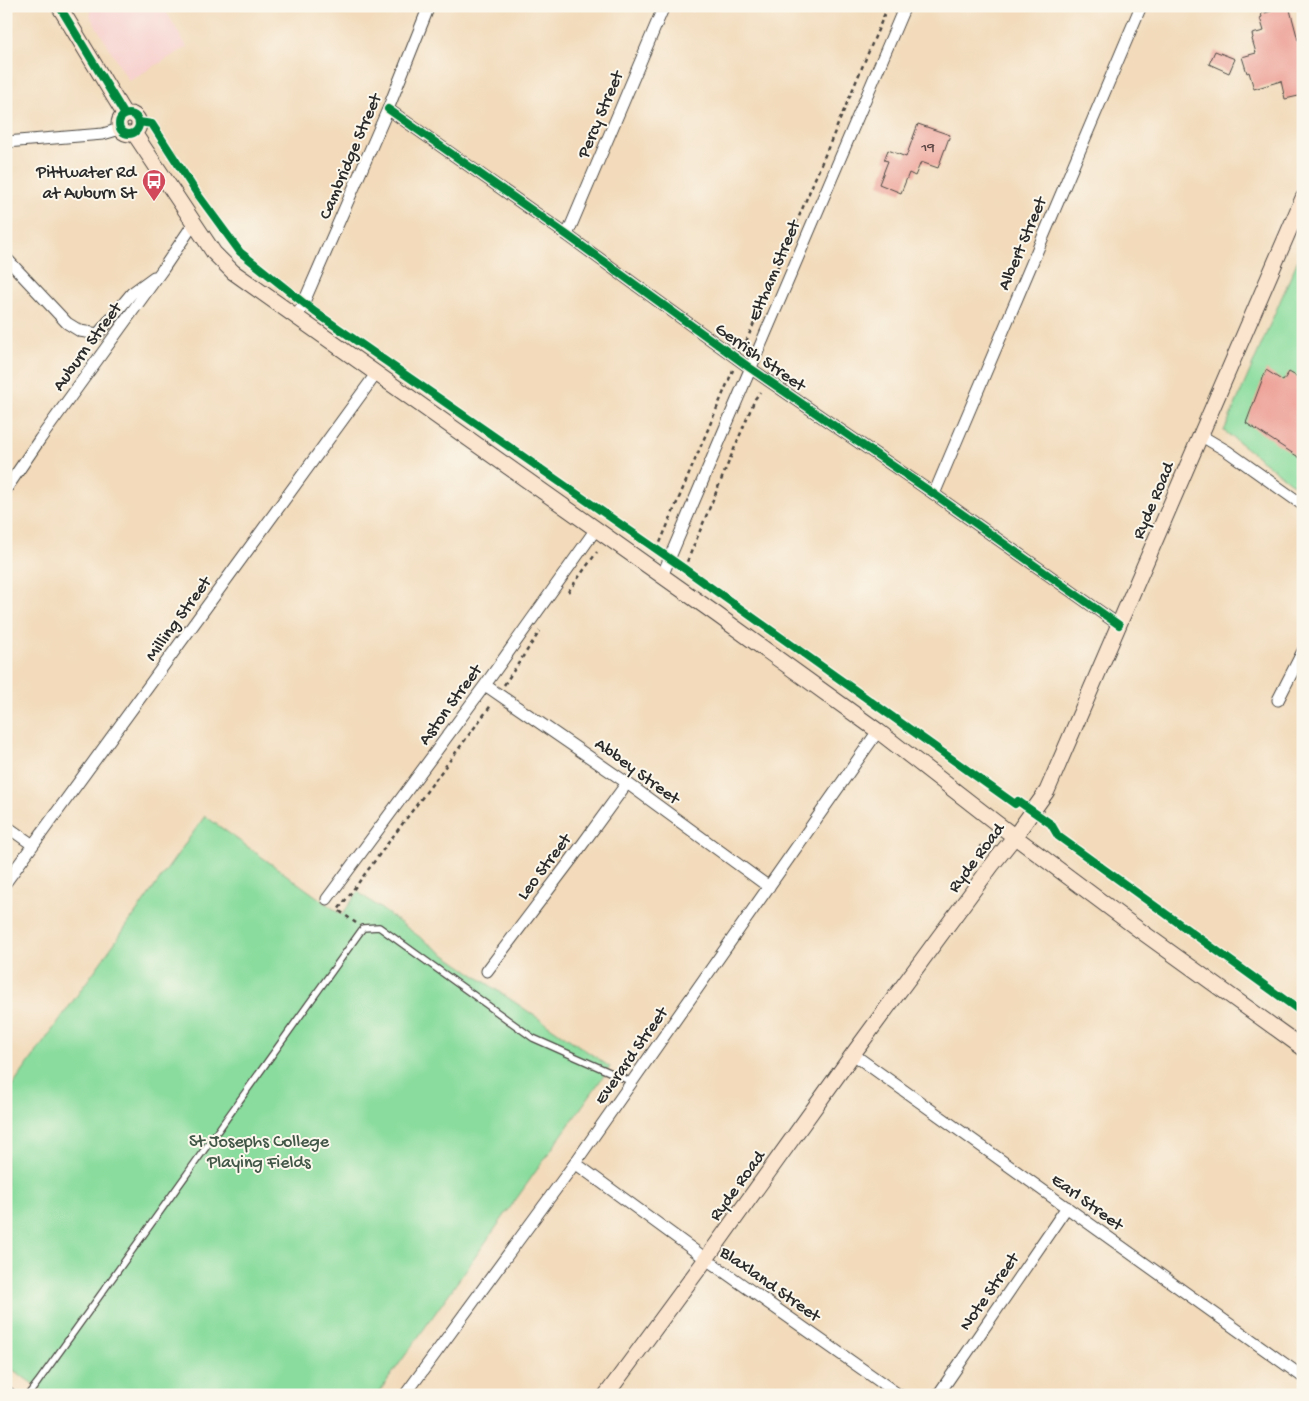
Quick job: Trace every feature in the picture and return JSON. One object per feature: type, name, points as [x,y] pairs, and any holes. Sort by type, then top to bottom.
[{"type":"main road","points":[[62,7],[126,126],[214,253],[224,264],[297,318],[724,619],[878,731],[1138,929],[1300,1042]]},
{"type":"main road","name":"Ryde Road","points":[[606,1395],[853,1054],[1047,791],[1303,198]]},
{"type":"street","name":"Cambridge Street","points":[[297,318],[388,109],[429,6]]},
{"type":"street","name":"Percy Street","points":[[567,234],[664,6]]},
{"type":"street","name":"Eltham Street","points":[[662,576],[905,6]]},
{"type":"street","name":"Albert Street","points":[[934,494],[1141,6]]},
{"type":"street","name":"Gerrish Street","points":[[388,109],[567,234],[750,368],[934,494],[1119,625]]},
{"type":"street","points":[[6,142],[103,134],[126,126]]},
{"type":"street","name":"Auburn Street","points":[[6,489],[40,439],[164,269],[194,223]]},
{"type":"street","points":[[6,258],[67,322],[80,330],[98,334],[132,293],[164,269]]},
{"type":"street","name":"Milling Street","points":[[6,882],[376,374]]},
{"type":"street","points":[[1200,435],[1228,451],[1303,505]]},
{"type":"street","name":"Aston Street","points":[[327,899],[485,685],[596,529]]},
{"type":"street","points":[[1278,700],[1303,651]]},
{"type":"street","name":"Abbey Street","points":[[485,685],[627,783],[769,887]]},
{"type":"street","name":"Everard Street","points":[[405,1395],[575,1163],[878,731]]},
{"type":"street","name":"Leo Street","points":[[487,970],[627,783]]},
{"type":"street","points":[[6,826],[33,845]]},
{"type":"street","name":"Earl Street","points":[[853,1054],[1303,1377]]},
{"type":"street","name":"Blaxland Street","points":[[575,1163],[706,1259],[899,1395]]},
{"type":"street","name":"Note Street","points":[[938,1395],[1067,1207]]},
{"type":"street","points":[[6,1391],[11,1395]]},
{"type":"lane","points":[[28,1395],[363,928],[379,927],[533,1038],[632,1082]]},
{"type":"path","points":[[684,569],[755,399],[760,392]]},
{"type":"path","points":[[649,544],[692,574]]},
{"type":"path","points":[[563,599],[597,552]]},
{"type":"path","points":[[363,928],[338,910],[499,694],[540,630]]},
{"type":"path","points":[[980,845],[982,851]]},
{"type":"shaded area","points":[[95,6],[163,6],[187,47],[129,81],[90,16],[91,8]]},
{"type":"green space","points":[[1303,248],[1303,492],[1224,431]]},
{"type":"green space","name":"St Josephs College Playing Fields","points":[[205,816],[342,915],[358,892],[432,946],[610,1067],[377,1395],[49,1395],[6,1365],[6,1095]]},
{"type":"building","points":[[1271,6],[1289,6],[1298,40],[1303,39],[1303,95],[1285,99],[1281,81],[1254,89],[1249,72],[1247,73],[1242,57],[1256,53],[1252,34],[1264,31],[1260,18],[1262,17],[1261,14],[1272,11]]},
{"type":"building","points":[[1215,51],[1235,59],[1229,73],[1209,64]]},
{"type":"building","points":[[918,124],[950,135],[938,168],[921,162],[915,176],[909,173],[901,193],[879,184],[888,161],[884,160],[888,150],[906,157]]},
{"type":"building","points":[[1266,370],[1283,381],[1289,372],[1303,380],[1303,460],[1246,423]]},
{"type":"cycle path","points":[[65,6],[61,9],[125,115]]},
{"type":"cycle path","points":[[388,109],[567,235],[750,368],[934,494],[1119,625]]},
{"type":"cycle path","points":[[129,114],[136,117],[139,124],[136,131],[129,134],[122,131],[119,124],[122,117],[129,114]]},
{"type":"cycle path","points":[[139,122],[152,124],[196,192],[240,252],[315,312],[682,567],[1015,804],[1018,801],[1051,824],[1058,836],[1303,1013]]},
{"type":"place","name":"Pittwater Rd at Auburn St","points":[[154,202]]}]
